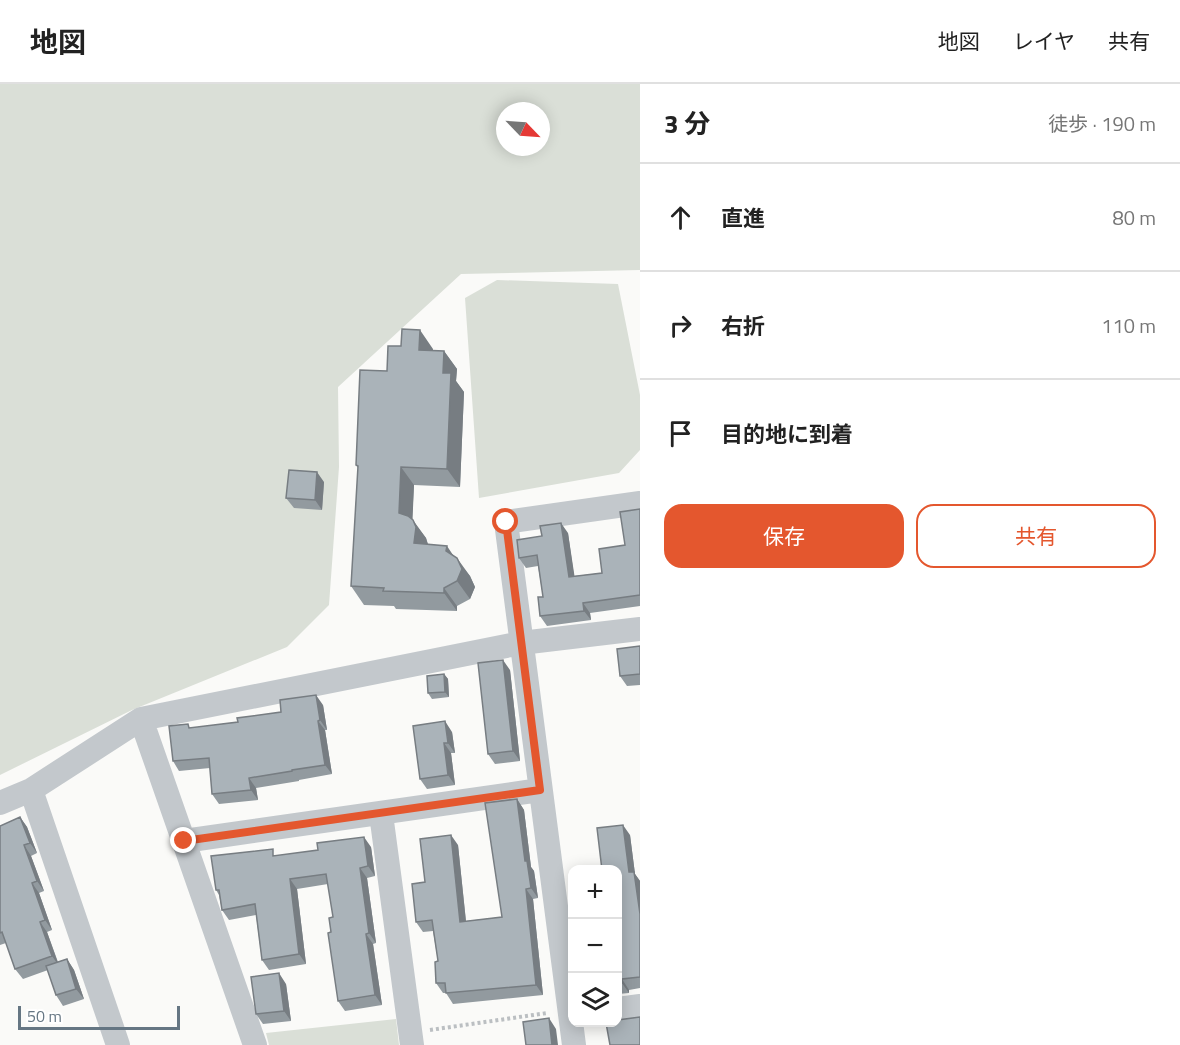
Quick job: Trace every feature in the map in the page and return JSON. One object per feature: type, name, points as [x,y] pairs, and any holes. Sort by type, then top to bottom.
[{"type":"street","points":[[568,999],[506,522],[640,503]]},
{"type":"street","points":[[0,803],[31,790],[141,719],[520,643],[640,628]]},
{"type":"street","points":[[141,719],[255,1045]]},
{"type":"street","points":[[31,790],[118,1045]]},
{"type":"street","points":[[184,841],[540,790]]},
{"type":"street","points":[[381,814],[411,1039]]},
{"type":"street","points":[[622,1009],[640,1006]]},
{"type":"street","points":[[572,1027],[574,1045]]},
{"type":"path","points":[[411,1039],[568,1014]]},
{"type":"shaded area","points":[[0,84],[640,84],[640,270],[461,274],[338,387],[339,467],[329,605],[287,647],[132,710],[0,775]]},
{"type":"shaded area","points":[[497,280],[618,284],[640,395],[640,450],[619,473],[479,498],[465,298]]},
{"type":"shaded area","points":[[396,1019],[399,1045],[269,1045],[266,1033]]},
{"type":"building","points":[[402,329],[420,330],[419,350],[444,351],[443,373],[451,373],[447,469],[401,467],[399,513],[413,520],[416,527],[414,543],[447,546],[446,551],[457,558],[462,569],[457,581],[444,588],[444,593],[383,591],[384,588],[351,586],[358,466],[356,465],[360,370],[387,371],[388,346],[401,346]]},
{"type":"building","points":[[289,470],[317,472],[315,500],[286,498]]},
{"type":"building","points":[[640,509],[640,595],[583,603],[584,611],[540,616],[538,597],[543,597],[537,555],[519,558],[517,540],[542,536],[540,526],[561,523],[569,577],[602,573],[599,549],[625,545],[620,512]]},
{"type":"building","points":[[640,646],[640,674],[620,676],[617,649]]},
{"type":"building","points":[[503,660],[513,751],[488,754],[478,663]]},
{"type":"building","points":[[444,674],[445,692],[428,693],[427,676]]},
{"type":"building","points":[[316,695],[325,765],[249,778],[251,790],[212,794],[209,758],[173,761],[169,726],[188,724],[189,728],[238,722],[237,718],[281,712],[280,700]]},
{"type":"building","points":[[445,721],[448,743],[444,743],[448,775],[420,779],[413,726]]},
{"type":"building","points":[[517,799],[531,888],[526,889],[536,985],[446,993],[445,983],[436,983],[435,962],[438,961],[432,920],[416,922],[412,884],[425,882],[420,839],[451,835],[460,922],[502,917],[485,803]]},
{"type":"building","points":[[20,817],[30,843],[24,845],[37,881],[32,883],[45,920],[40,922],[52,956],[15,969],[2,932],[0,933],[0,826]]},
{"type":"building","points":[[623,825],[629,872],[634,872],[640,914],[640,977],[622,979],[622,865],[601,865],[597,828]]},
{"type":"building","points":[[364,837],[368,866],[360,868],[375,995],[338,1001],[328,933],[331,932],[329,918],[333,917],[326,874],[290,879],[299,954],[262,960],[255,904],[222,910],[219,890],[216,890],[211,856],[273,849],[273,856],[318,850],[317,843]]},
{"type":"building","points":[[67,959],[76,989],[56,995],[46,966]]},
{"type":"building","points":[[279,973],[284,1011],[256,1014],[251,977]]},
{"type":"building","points":[[640,1017],[640,1045],[610,1045],[607,1027],[622,1027],[622,1019]]},
{"type":"building","points":[[549,1018],[552,1045],[526,1045],[523,1022]]},
{"type":"route","points":[[184,841],[540,790],[506,522]]}]
